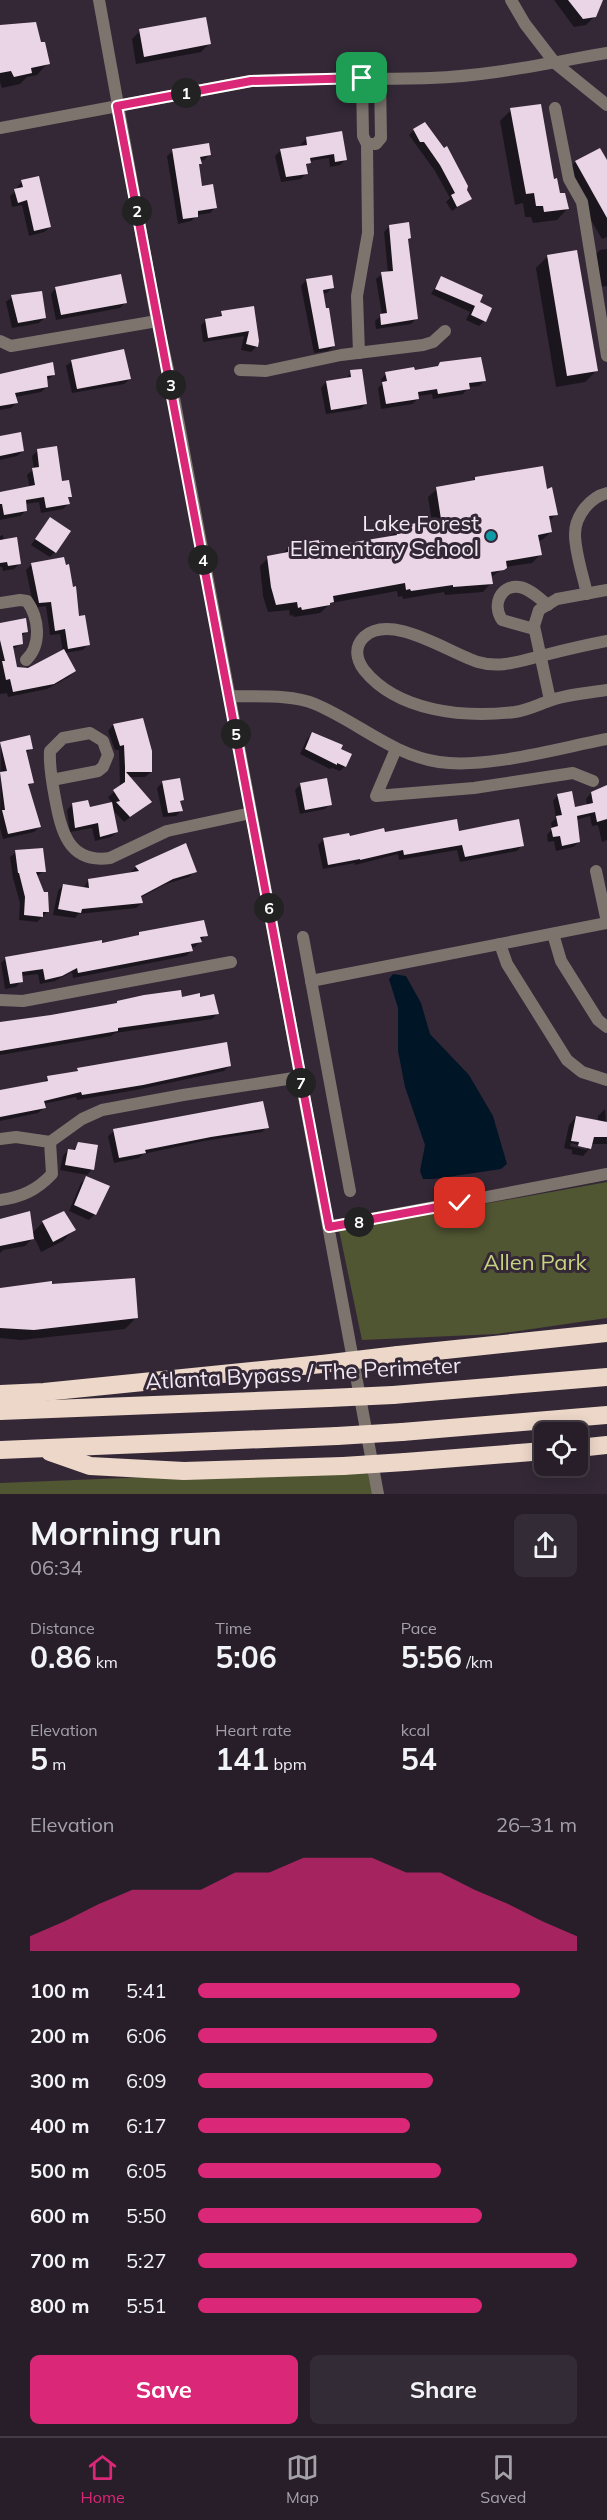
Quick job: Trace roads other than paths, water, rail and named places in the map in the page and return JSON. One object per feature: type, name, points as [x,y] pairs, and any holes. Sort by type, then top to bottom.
[{"type":"highway","points":[[0,1394],[44,1392],[607,1333]]},
{"type":"highway","name":"Atlanta Bypass / The Perimeter","points":[[0,1411],[393,1395],[607,1377]]},
{"type":"highway","points":[[0,1450],[338,1436],[607,1415]]},
{"type":"highway","points":[[588,1447],[607,1445]]},
{"type":"highway","points":[[39,1448],[90,1466],[184,1471],[343,1466],[534,1452]]},
{"type":"street","points":[[99,0],[157,321],[172,387],[378,1494]]},
{"type":"street","points":[[512,0],[525,24],[555,63],[607,105]]},
{"type":"street","points":[[0,128],[251,81],[470,76],[607,53]]},
{"type":"street","points":[[359,353],[357,296],[368,233],[362,78]]},
{"type":"street","points":[[365,140],[375,144],[381,138],[380,78]]},
{"type":"street","points":[[555,108],[568,179],[582,202],[603,300],[607,356]]},
{"type":"street","points":[[0,341],[11,346],[157,321]]},
{"type":"street","points":[[240,370],[266,371],[359,353],[433,342],[445,331]]},
{"type":"street","points":[[587,594],[575,532],[584,507],[598,495],[607,493]]},
{"type":"street","points":[[534,629],[502,620],[497,612],[497,602],[501,595],[513,587],[519,587],[548,605]]},
{"type":"street","points":[[550,700],[534,629],[539,610],[557,599],[607,590]]},
{"type":"street","points":[[0,603],[27,601],[31,608],[36,620],[37,634],[35,649],[26,660]]},
{"type":"street","points":[[607,641],[509,665],[480,663],[429,641],[389,628],[372,632],[357,646],[360,664],[375,683],[393,695],[444,711],[488,714],[516,711],[537,707],[550,700],[607,690]]},
{"type":"street","points":[[229,696],[274,697],[314,704],[396,749],[439,762],[466,764],[607,739]]},
{"type":"street","points":[[52,780],[98,771],[103,767],[108,755],[103,741],[90,733],[63,738],[50,751],[49,763],[52,780],[62,832],[72,847],[88,857],[100,860],[110,858],[167,831],[251,813]]},
{"type":"street","points":[[396,749],[376,796],[474,788],[573,773],[593,781]]},
{"type":"street","points":[[311,981],[607,923],[596,871]]},
{"type":"street","points":[[553,934],[561,961],[598,1020],[607,1027]]},
{"type":"street","points":[[303,937],[350,1191]]},
{"type":"street","points":[[500,944],[507,964],[567,1060],[582,1072],[607,1080]]},
{"type":"street","points":[[0,1000],[23,1001],[231,962]]},
{"type":"street","points":[[0,1139],[16,1137],[54,1139],[82,1119],[102,1110],[300,1077]]},
{"type":"street","points":[[0,1200],[21,1196],[34,1190],[52,1174],[54,1139]]},
{"type":"street","points":[[329,1227],[607,1174]]},
{"type":"water","points":[[393,974],[406,976],[421,1003],[430,1034],[469,1075],[493,1116],[507,1164],[501,1169],[423,1179],[420,1171],[425,1145],[405,1087],[398,1051],[398,1008],[389,979]]},
{"type":"place","name":"Lake Forest Elementary School","points":[[491,536]]},
{"type":"park label","name":"Allen Park","points":[[535,1262]]}]
